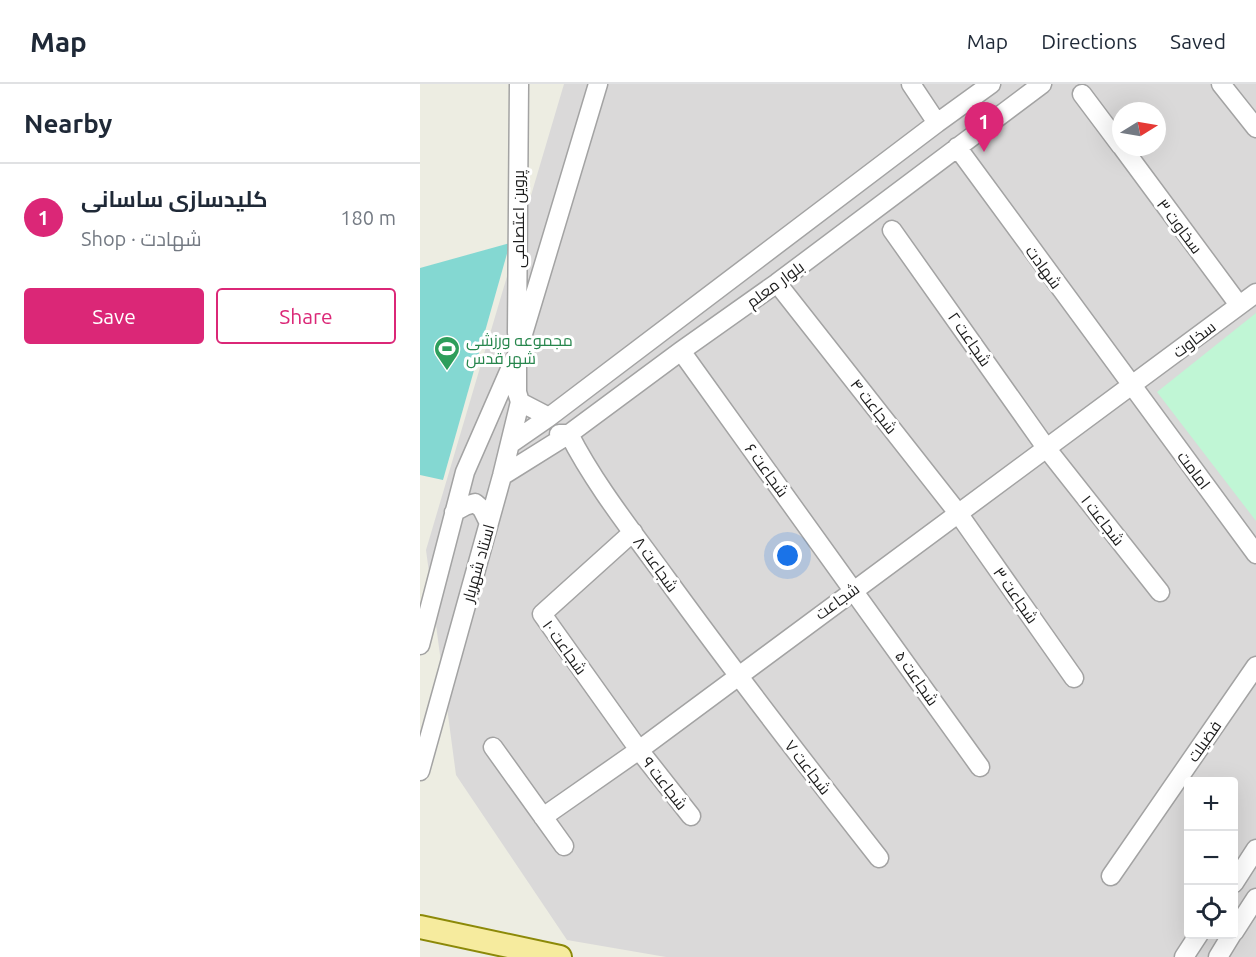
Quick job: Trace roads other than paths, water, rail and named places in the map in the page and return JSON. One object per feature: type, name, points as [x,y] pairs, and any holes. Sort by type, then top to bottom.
[{"type":"main road","points":[[420,927],[560,957]]},
{"type":"street","name":"پروین اعتصامی","points":[[517,354],[519,84]]},
{"type":"street","name":"استاد شهریار","points":[[420,645],[465,472],[517,354],[598,84]]},
{"type":"street","points":[[911,84],[937,123]]},
{"type":"street","name":"بلوار معلم","points":[[510,444],[991,84]]},
{"type":"street","name":"بلوار معلم","points":[[502,476],[569,434],[777,283],[1042,84]]},
{"type":"street","points":[[1221,84],[1256,128]]},
{"type":"street","name":"سخاوت ۳","points":[[1082,94],[1112,135]]},
{"type":"street","name":"شهادت","points":[[957,147],[1132,386]]},
{"type":"street","name":"سخاوت ۳","points":[[1128,156],[1239,305]]},
{"type":"street","name":"شجاعت ۲","points":[[892,230],[1047,448]]},
{"type":"street","name":"شجاعت ۴","points":[[777,283],[958,513]]},
{"type":"street","name":"سخاوت","points":[[1132,386],[1256,293]]},
{"type":"street","name":"شجاعت ۶","points":[[681,351],[854,589]]},
{"type":"street","name":"استاد شهریار","points":[[420,771],[502,476],[520,402],[517,392],[517,354]]},
{"type":"street","name":"شجاعت","points":[[543,817],[639,750],[736,676],[1132,386]]},
{"type":"street","name":"امامت","points":[[1132,386],[1256,554]]},
{"type":"street","points":[[520,402],[549,417],[549,426],[555,434],[569,434]]},
{"type":"street","name":"شجاعت ۸","points":[[569,434],[633,532],[736,676]]},
{"type":"street","name":"شجاعت ۱","points":[[1047,448],[1160,592]]},
{"type":"street","points":[[454,512],[475,503],[482,508],[489,523]]},
{"type":"street","name":"شجاعت ۳","points":[[958,513],[1074,678]]},
{"type":"street","name":"شجاعت ۱۰","points":[[633,532],[542,614],[639,750]]},
{"type":"street","name":"شجاعت ۵","points":[[854,589],[980,767]]},
{"type":"street","name":"فضیلت","points":[[1111,876],[1256,666]]},
{"type":"street","name":"شجاعت ۷","points":[[736,676],[879,858]]},
{"type":"street","points":[[493,747],[564,846]]},
{"type":"street","name":"شجاعت ۹","points":[[639,750],[691,816]]},
{"type":"street","points":[[1238,876],[1256,849]]},
{"type":"street","points":[[1238,929],[1250,920],[1256,898]]},
{"type":"street","points":[[420,918],[444,931]]},
{"type":"street","points":[[1184,957],[1196,939]]},
{"type":"street","points":[[1218,957],[1229,939]]},
{"type":"place","name":"کلیدسازی ساسانی","points":[[984,152]]},
{"type":"place","name":"مجموعه ورزشی شهر قدس","points":[[447,372]]}]
